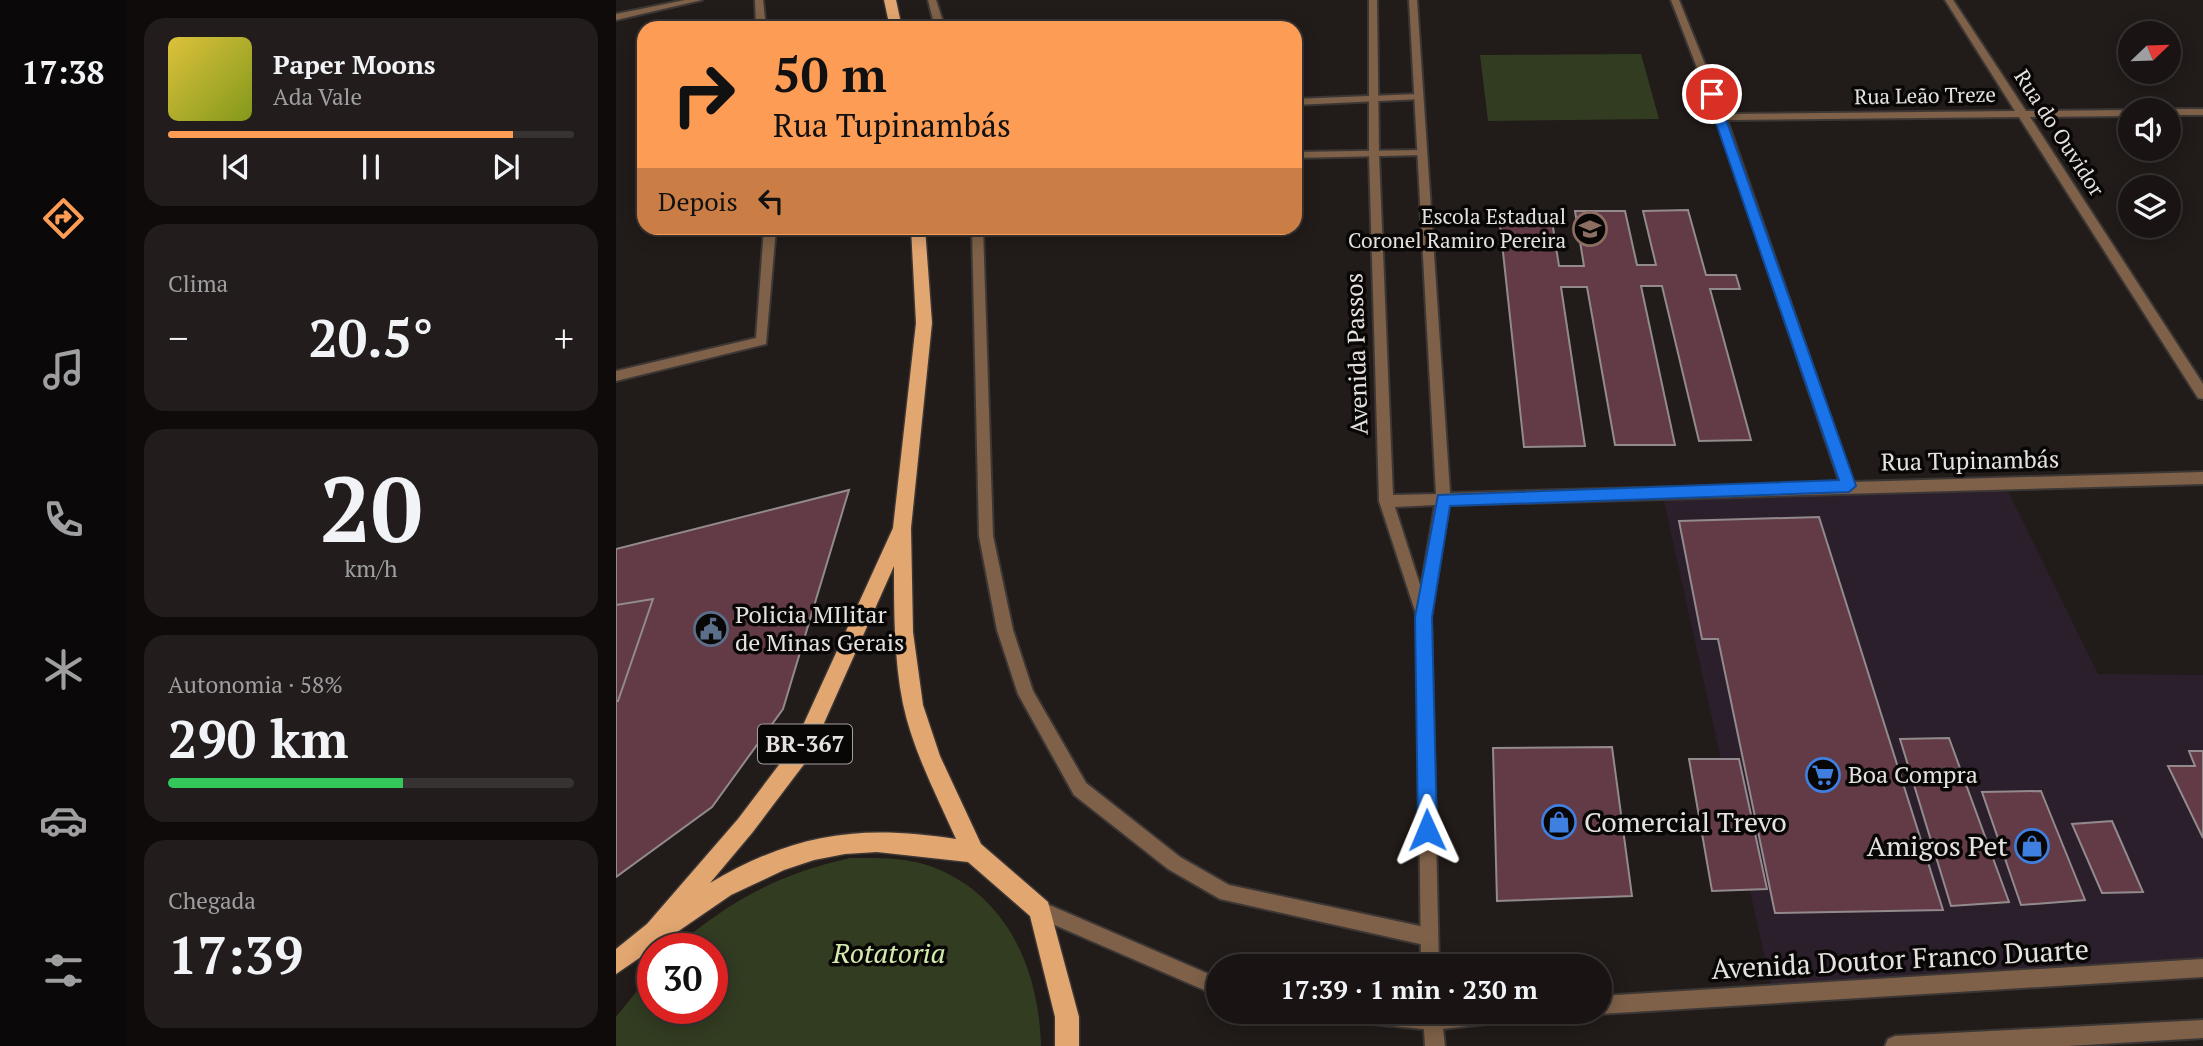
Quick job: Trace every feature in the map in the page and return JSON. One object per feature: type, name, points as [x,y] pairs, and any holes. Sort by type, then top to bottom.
[{"type":"main road","points":[[890,0],[894,21]]},
{"type":"main road","name":"BR-367","points":[[918,235],[924,323],[902,528],[904,632],[913,705],[931,759],[973,852],[1040,910]]},
{"type":"main road","name":"BR-367","points":[[616,963],[657,928],[752,816],[801,752],[902,528]]},
{"type":"main road","name":"BR-367","points":[[657,928],[766,866],[846,843],[909,843],[973,852]]},
{"type":"main road","points":[[1040,910],[1067,1017],[1067,1046]]},
{"type":"street","points":[[616,17],[698,0]]},
{"type":"street","points":[[759,0],[760,21]]},
{"type":"street","points":[[932,0],[938,21]]},
{"type":"street","name":"Avenida Passos","points":[[1373,0],[1376,98],[1374,155],[1386,501],[1424,617]]},
{"type":"street","name":"Avenida Passos","points":[[1413,0],[1443,499],[1424,617],[1430,954]]},
{"type":"street","points":[[1675,0],[1721,117],[1849,486]]},
{"type":"street","name":"Rua do Ouvidor","points":[[1949,0],[2025,114],[2203,394]]},
{"type":"street","points":[[1302,102],[1418,97]]},
{"type":"street","points":[[2181,112],[2203,112]]},
{"type":"street","name":"Rua Leão Treze","points":[[1721,117],[2118,113]]},
{"type":"street","points":[[1302,155],[1422,153]]},
{"type":"street","points":[[616,376],[762,341],[770,235]]},
{"type":"street","points":[[978,235],[986,536],[1005,630],[1026,694],[1080,789],[1174,863],[1226,893],[1429,937]]},
{"type":"street","name":"Rua Tupinambás","points":[[1386,501],[2203,478]]},
{"type":"street","points":[[1040,910],[1206,982]]},
{"type":"street","name":"Avenida Doutor Franco Duarte","points":[[1612,1004],[2203,968]]},
{"type":"street","points":[[1433,1024],[1435,1046]]},
{"type":"street","points":[[1895,1046],[2203,1029]]},
{"type":"shaded area","points":[[2004,483],[2098,674],[2203,675],[2203,968],[1773,995],[1662,492]]},
{"type":"green space","points":[[1641,54],[1659,119],[1488,121],[1480,55]]},
{"type":"green space","name":"Rotatoria","points":[[850,858],[910,861],[930,866],[957,879],[980,895],[1014,938],[1025,963],[1034,989],[1041,1046],[616,1046],[616,1017],[637,991],[637,1024],[728,1024],[728,933],[693,933],[756,891]]},
{"type":"building","points":[[1688,210],[1706,275],[1736,275],[1740,289],[1710,289],[1751,440],[1699,441],[1662,286],[1641,286],[1675,445],[1615,445],[1587,287],[1561,287],[1585,446],[1524,447],[1499,215],[1551,214],[1559,266],[1584,266],[1575,211],[1625,211],[1637,265],[1656,265],[1643,211]]},
{"type":"building","name":"Policia MIlitar de Minas Gerais","points":[[849,490],[783,709],[712,807],[616,877],[616,549]]},
{"type":"building","name":"Boa Compra","points":[[1819,517],[1943,910],[1775,913],[1718,639],[1702,639],[1679,521]]},
{"type":"building","points":[[653,599],[618,701],[616,701],[616,605]]},
{"type":"building","points":[[1949,738],[2009,902],[1951,906],[1900,739]]},
{"type":"building","name":"Comercial Trevo","points":[[1612,747],[1632,896],[1497,901],[1493,748]]},
{"type":"building","points":[[2189,751],[2203,751],[2203,838],[2168,766],[2195,766]]},
{"type":"building","points":[[1689,759],[1739,759],[1767,889],[1712,891]]},
{"type":"building","name":"Amigos Pet","points":[[2041,791],[2085,900],[2021,905],[1982,792]]},
{"type":"building","points":[[2112,821],[2143,892],[2102,893],[2072,824]]},
{"type":"place","name":"Escola Estadual Coronel Ramiro Pereira","points":[[1590,229]]},
{"type":"place","name":"Policia MIlitar de Minas Gerais","points":[[711,629]]},
{"type":"place","name":"Boa Compra","points":[[1823,775]]},
{"type":"place","name":"Comercial Trevo","points":[[1559,822]]},
{"type":"place","name":"Amigos Pet","points":[[2032,846]]},
{"type":"route","points":[[1427,830],[1424,617],[1443,499],[1849,486],[1712,94]]}]
